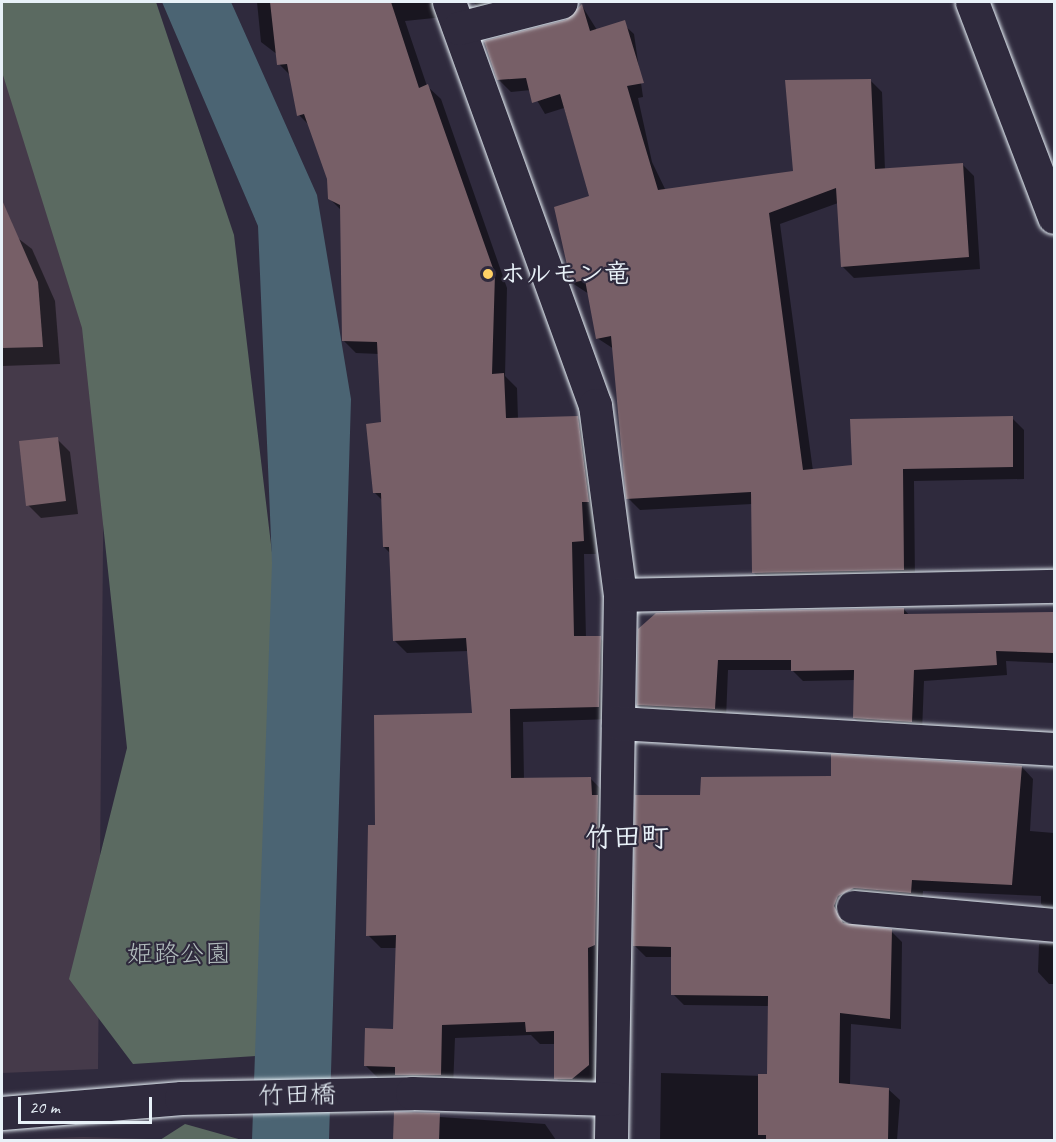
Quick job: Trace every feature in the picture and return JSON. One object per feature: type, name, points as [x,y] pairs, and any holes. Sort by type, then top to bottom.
[{"type":"street","points":[[561,2],[454,15],[595,405],[620,595],[611,1140]]},
{"type":"street","points":[[972,2],[1054,217]]},
{"type":"street","points":[[620,595],[1054,586]]},
{"type":"street","points":[[618,723],[1054,749]]},
{"type":"street","points":[[854,907],[1054,925]]},
{"type":"street","name":"竹田橋","points":[[2,1113],[181,1098],[412,1093],[611,1099]]},
{"type":"shaded area","points":[[2,2],[105,340],[98,1069],[2,1073]]},
{"type":"shaded area","points":[[83,1137],[150,1139],[2,1140]]},
{"type":"green space","name":"姫路公園","points":[[2,2],[156,2],[234,235],[295,745],[273,1055],[133,1064],[69,979],[127,748],[82,328],[2,72]]},
{"type":"green space","points":[[185,1124],[242,1140],[160,1140]]},
{"type":"water","points":[[162,2],[231,2],[317,195],[351,399],[329,1140],[252,1140],[272,563],[258,226]]},
{"type":"building","points":[[270,2],[391,2],[419,88],[428,84],[495,274],[492,374],[504,373],[506,418],[578,416],[589,502],[582,502],[584,541],[572,542],[574,636],[601,636],[599,707],[510,709],[511,778],[591,777],[592,795],[598,795],[595,945],[588,948],[589,1065],[572,1079],[554,1079],[554,1031],[526,1032],[525,1022],[442,1025],[441,1075],[395,1075],[395,1067],[364,1066],[365,1028],[393,1029],[396,935],[366,936],[368,825],[375,825],[374,715],[472,713],[466,638],[393,641],[389,547],[383,547],[381,493],[373,493],[366,424],[381,422],[377,342],[342,341],[340,205],[328,199],[327,179],[304,114],[297,116],[287,64],[277,65]]},
{"type":"building","points":[[582,4],[590,31],[625,20],[644,83],[627,86],[658,190],[793,171],[785,80],[871,79],[875,169],[963,163],[969,257],[841,267],[836,188],[769,213],[803,470],[852,465],[850,419],[1013,416],[1013,467],[903,469],[904,570],[752,573],[751,492],[626,499],[611,336],[596,339],[585,280],[571,283],[554,207],[589,196],[560,94],[532,103],[526,78],[497,80],[484,41],[566,20]]},
{"type":"building","points":[[2,200],[38,282],[43,347],[2,348]]},
{"type":"building","points":[[58,437],[66,501],[26,506],[19,441]]},
{"type":"building","points":[[904,608],[904,614],[1054,612],[1054,653],[996,651],[997,665],[914,670],[912,722],[853,718],[854,670],[791,671],[791,660],[718,660],[715,709],[637,705],[638,629],[656,613]]},
{"type":"building","points":[[831,754],[1022,766],[1012,885],[912,880],[911,893],[854,888],[838,896],[834,906],[843,923],[892,929],[890,1019],[840,1013],[839,1083],[889,1088],[888,1140],[766,1140],[766,1135],[758,1135],[758,1074],[767,1074],[768,996],[671,995],[671,947],[633,946],[635,795],[700,795],[701,777],[831,776]]},
{"type":"building","points":[[394,1112],[440,1113],[439,1140],[393,1140]]},
{"type":"place","name":"ホルモン竜","points":[[488,274]]},
{"type":"district","name":"竹田町","points":[[627,837]]}]
